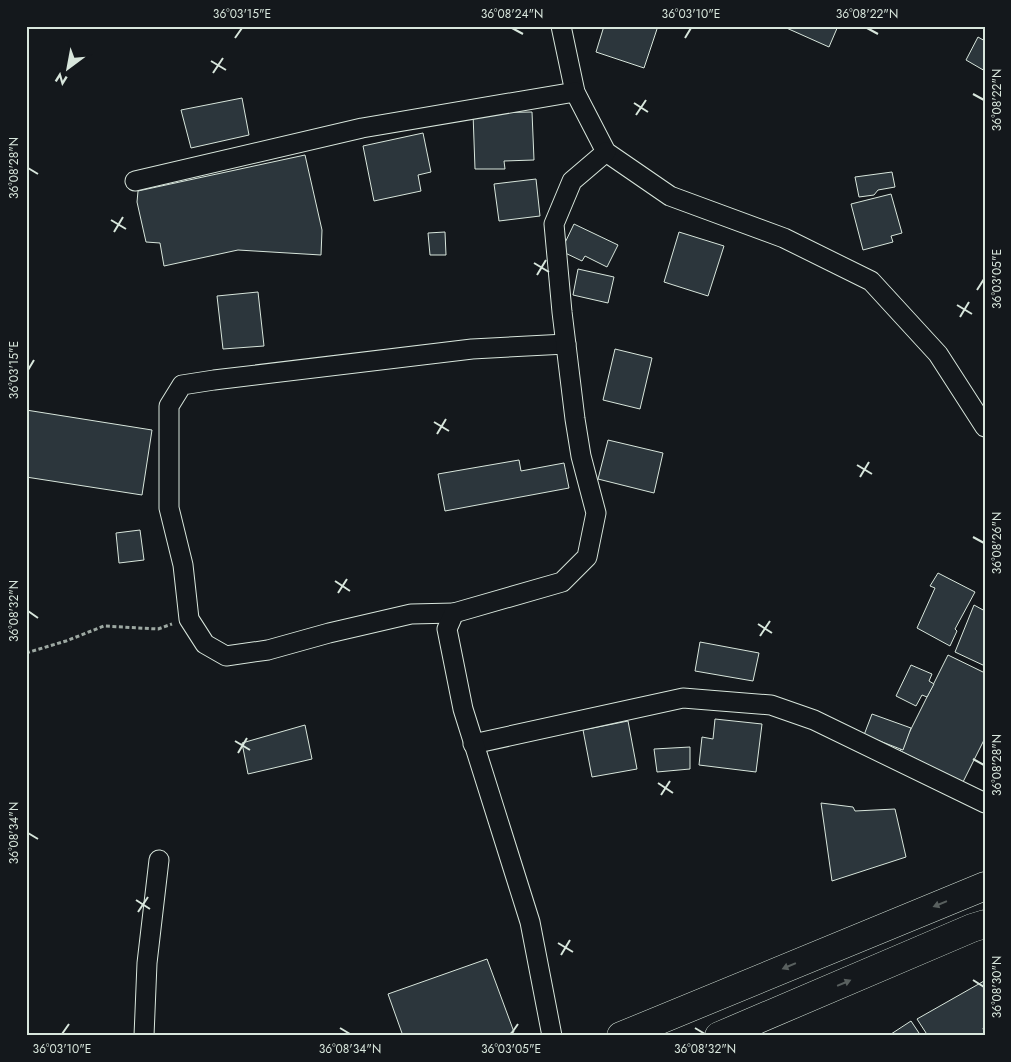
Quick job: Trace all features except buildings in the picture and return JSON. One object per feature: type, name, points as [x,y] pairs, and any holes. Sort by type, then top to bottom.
[{"type":"highway","points":[[622,1036],[985,886]]},
{"type":"highway","points":[[719,1036],[753,1029],[972,928],[985,924]]},
{"type":"street","points":[[561,26],[575,92],[606,152],[670,196],[784,238],[871,281],[938,354],[985,427]]},
{"type":"street","points":[[135,181],[362,128],[575,92]]},
{"type":"street","points":[[566,344],[472,349],[423,354],[182,385],[169,406],[169,508],[183,565],[189,619],[205,644],[226,656],[268,650],[329,633],[411,614],[454,613],[562,582],[586,557],[596,514],[581,456],[566,344],[554,224],[572,181],[606,152]]},
{"type":"street","points":[[454,613],[446,629],[463,709],[530,922],[552,1036]]},
{"type":"street","points":[[474,744],[683,698],[771,705],[814,720],[985,803]]},
{"type":"street","points":[[144,1036],[147,963],[158,860]]},
{"type":"path","points":[[26,653],[66,641],[104,626],[158,629],[189,619]]}]
